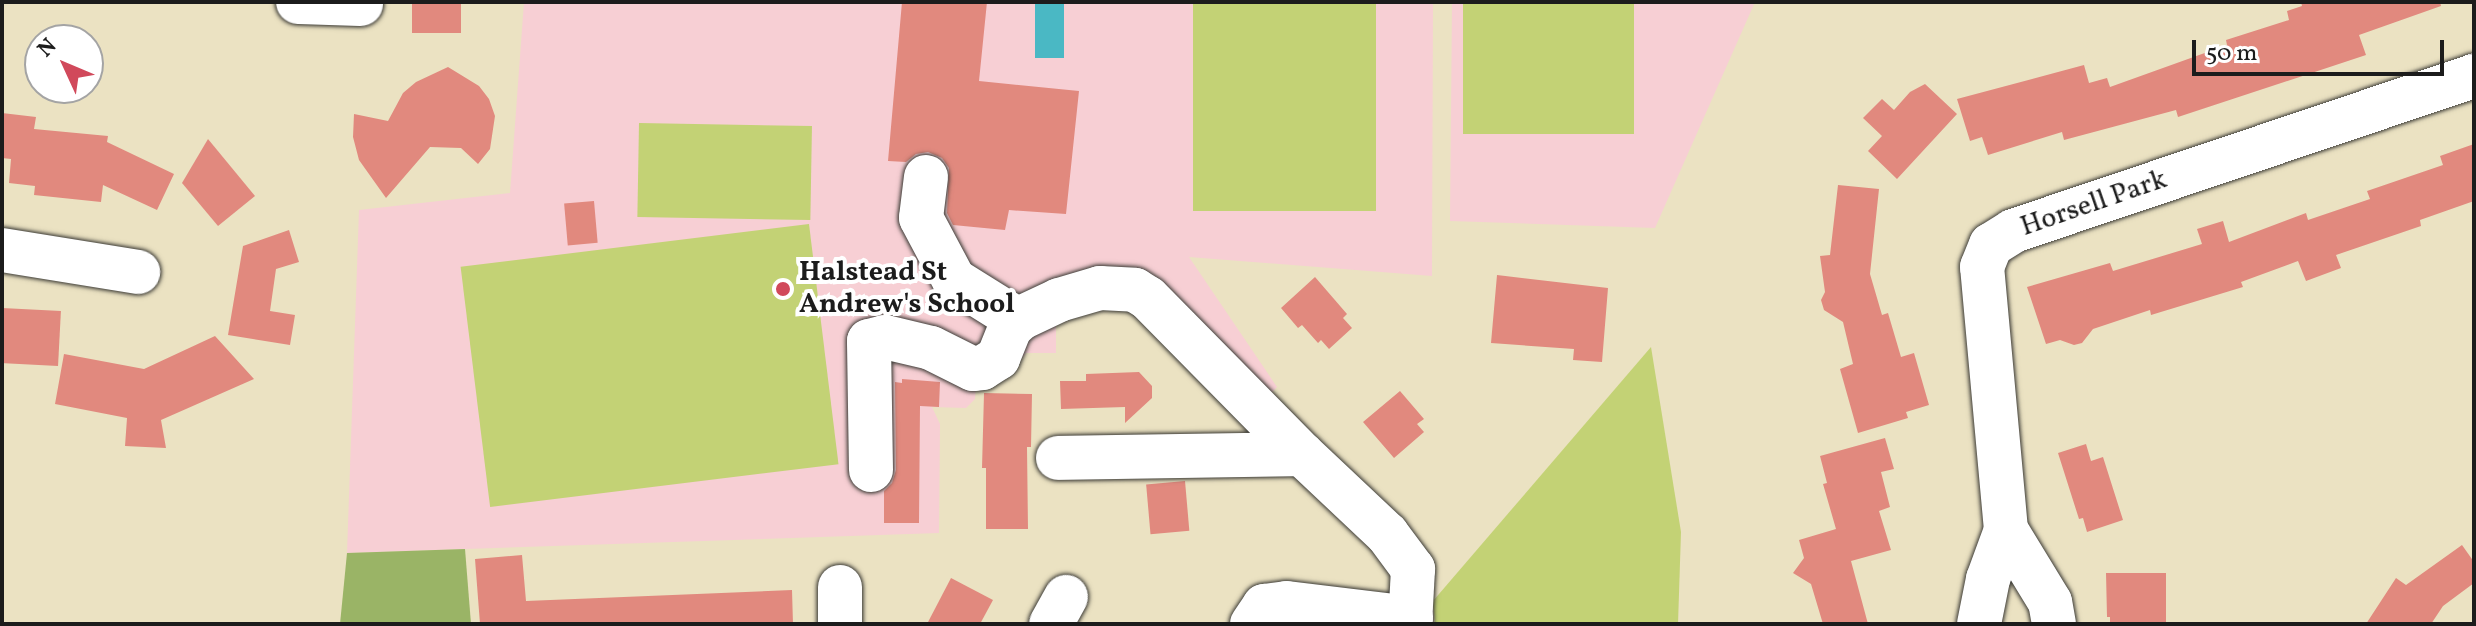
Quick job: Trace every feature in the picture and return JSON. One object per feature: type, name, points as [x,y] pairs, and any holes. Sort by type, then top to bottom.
[{"type":"street","name":"Horsell Park","points":[[1979,624],[1988,579],[2006,530],[1982,267],[1991,245],[2013,231],[2474,76]]},
{"type":"street","points":[[926,177],[923,226],[954,280],[1018,320]]},
{"type":"street","points":[[2,250],[138,272]]},
{"type":"street","points":[[871,470],[869,341],[885,337],[931,348],[973,369],[982,368],[998,358],[1005,338],[1018,320],[1059,300],[1100,288],[1135,290],[1148,298],[1302,454],[1387,534],[1413,569],[1410,621],[1287,603],[1264,606],[1252,624]]},
{"type":"street","points":[[1058,458],[1302,454]]},
{"type":"street","name":"Horsell Park","points":[[2006,530],[2050,602],[2054,624]]},
{"type":"shaded area","name":"Halstead St Andrew's School","points":[[524,2],[1433,2],[1432,276],[1189,257],[1277,387],[1247,419],[1127,302],[1094,304],[1056,324],[1056,353],[1026,353],[1010,374],[976,386],[975,399],[966,408],[932,407],[940,424],[939,533],[347,553],[359,210],[510,193]]},
{"type":"shaded area","points":[[1452,2],[1755,2],[1655,228],[1450,221]]},
{"type":"green space","points":[[1193,2],[1376,2],[1376,211],[1193,211]]},
{"type":"green space","points":[[1463,2],[1634,2],[1634,134],[1463,134]]},
{"type":"green space","points":[[639,123],[812,126],[810,220],[637,217]]},
{"type":"green space","points":[[809,224],[838,464],[490,507],[461,267]]},
{"type":"green space","points":[[1651,347],[1681,532],[1678,624],[1435,624],[1433,601]]},
{"type":"green space","points":[[465,549],[471,624],[340,624],[347,553]]},
{"type":"water","points":[[1035,2],[1064,2],[1064,58],[1035,58]]},
{"type":"building","points":[[412,2],[461,2],[461,33],[412,33]]},
{"type":"building","points":[[902,2],[987,2],[979,81],[1079,91],[1066,214],[1009,210],[1005,230],[953,225],[947,213],[949,168],[942,158],[928,152],[916,154],[906,162],[888,161]]},
{"type":"building","points":[[2301,2],[2440,2],[2441,6],[2359,35],[2366,55],[2178,117],[2176,110],[2064,140],[2062,132],[1988,155],[1982,137],[1970,141],[1957,99],[2084,65],[2089,83],[2107,78],[2110,87],[2227,45],[2226,40],[2289,20],[2287,11],[2302,6]]},
{"type":"building","points":[[448,67],[479,86],[489,99],[495,116],[490,149],[478,164],[461,148],[430,147],[386,198],[359,160],[353,137],[354,114],[388,121],[403,93],[416,82]]},
{"type":"building","points":[[1925,84],[1957,114],[1897,179],[1868,151],[1882,136],[1863,118],[1882,99],[1894,110],[1910,92]]},
{"type":"building","points":[[2,113],[36,117],[34,129],[108,136],[107,142],[174,174],[157,210],[103,185],[101,202],[34,195],[35,186],[9,183],[11,159],[2,158]]},
{"type":"building","points":[[208,139],[255,196],[218,226],[182,183]]},
{"type":"building","points":[[2474,144],[2474,201],[2420,220],[2421,226],[2336,255],[2341,268],[2306,281],[2298,261],[2241,282],[2243,287],[2151,315],[2150,310],[2093,329],[2082,343],[2074,345],[2060,340],[2046,344],[2027,287],[2110,263],[2113,271],[2202,244],[2197,229],[2223,221],[2229,242],[2306,213],[2308,220],[2370,199],[2367,191],[2443,165],[2440,156]]},
{"type":"building","points":[[1838,185],[1879,189],[1870,274],[1882,315],[1888,313],[1901,357],[1914,353],[1929,405],[1906,412],[1908,418],[1858,433],[1840,369],[1853,364],[1843,322],[1824,310],[1821,300],[1825,292],[1820,256],[1830,255]]},
{"type":"building","points":[[594,201],[598,243],[568,245],[564,204]]},
{"type":"building","points":[[289,230],[299,262],[276,269],[270,311],[295,315],[290,345],[228,335],[243,246]]},
{"type":"building","points":[[1497,275],[1608,288],[1602,362],[1573,360],[1574,349],[1491,343]]},
{"type":"building","points":[[1315,277],[1347,314],[1343,318],[1352,328],[1329,349],[1321,340],[1318,343],[1302,325],[1298,328],[1281,308]]},
{"type":"building","points":[[2,308],[61,311],[58,366],[2,363]]},
{"type":"building","points":[[215,336],[254,379],[161,420],[166,448],[125,446],[127,418],[55,404],[64,354],[144,369]]},
{"type":"building","points":[[1139,372],[1152,386],[1152,398],[1125,423],[1125,407],[1061,409],[1060,381],[1086,381],[1086,374]]},
{"type":"building","points":[[902,379],[940,382],[939,407],[920,406],[919,523],[884,523],[884,491],[892,483],[896,470],[895,382],[902,383]]},
{"type":"building","points":[[1400,391],[1424,419],[1417,424],[1424,432],[1394,458],[1363,422]]},
{"type":"building","points":[[984,393],[1032,394],[1031,447],[1027,447],[1028,529],[986,529],[986,468],[982,468]]},
{"type":"building","points":[[1885,438],[1894,469],[1881,472],[1890,507],[1879,511],[1891,550],[1851,561],[1868,624],[1823,624],[1811,584],[1793,573],[1804,558],[1799,540],[1836,529],[1823,484],[1827,483],[1820,456]]},
{"type":"building","points":[[2086,444],[2091,461],[2103,457],[2123,520],[2087,532],[2083,518],[2079,519],[2058,453]]},
{"type":"building","points":[[1185,481],[1189,531],[1151,534],[1146,484]]},
{"type":"building","points":[[2462,545],[2474,562],[2474,583],[2443,606],[2431,624],[2366,624],[2396,578],[2406,585]]},
{"type":"building","points":[[522,555],[526,601],[792,590],[793,624],[480,624],[475,559]]},
{"type":"building","points":[[2106,573],[2166,573],[2166,624],[2110,624],[2110,617],[2107,617]]},
{"type":"building","points":[[951,578],[993,600],[980,624],[927,624]]},
{"type":"place","name":"Halstead St Andrew's School","points":[[783,289]]}]
